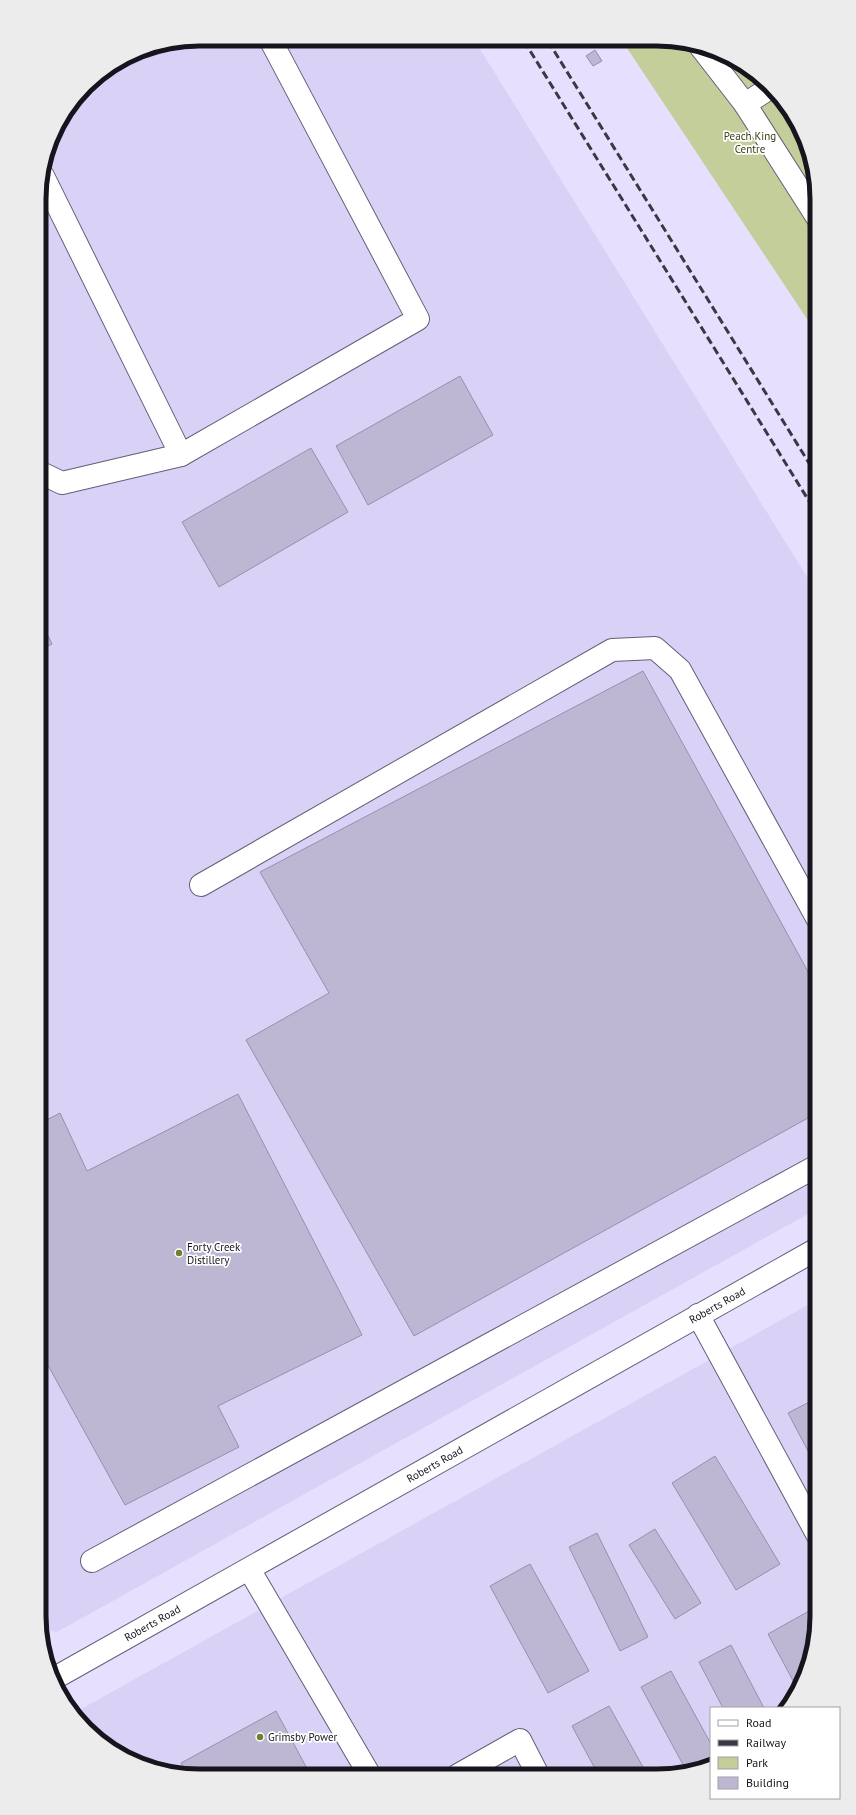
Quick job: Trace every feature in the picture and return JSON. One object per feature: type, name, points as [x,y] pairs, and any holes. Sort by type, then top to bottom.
[{"type":"street","points":[[46,475],[62,483],[181,455],[418,319],[274,46]]},
{"type":"street","points":[[706,54],[745,104],[810,206]]},
{"type":"street","points":[[745,104],[765,91]]},
{"type":"street","points":[[46,185],[181,455]]},
{"type":"street","points":[[200,885],[612,650],[655,648],[680,670],[810,905]]},
{"type":"street","points":[[92,1561],[810,1170]]},
{"type":"street","name":"Roberts Road","points":[[58,1676],[810,1253]]},
{"type":"street","points":[[698,1316],[810,1521]]},
{"type":"street","points":[[249,1569],[366,1769]]},
{"type":"street","points":[[470,1769],[520,1740],[535,1769]]},
{"type":"shaded area","points":[[189,46],[478,46],[810,582],[810,1213],[57,1632],[46,1630],[46,1626],[46,189],[51,159],[66,122],[84,98],[98,84],[122,66],[159,51]]},
{"type":"shaded area","points":[[810,1304],[810,1626],[805,1656],[790,1693],[780,1707],[710,1707],[710,1759],[697,1764],[667,1769],[189,1769],[159,1764],[122,1749],[98,1731],[79,1710]]},
{"type":"green space","name":"Peach King Centre","points":[[626,46],[677,47],[706,54],[734,66],[758,84],[772,98],[790,122],[805,159],[810,189],[810,323]]},
{"type":"building","points":[[595,50],[602,61],[593,66],[586,56]]},
{"type":"building","points":[[460,376],[493,435],[368,505],[336,446]]},
{"type":"building","points":[[311,448],[348,512],[219,587],[182,522]]},
{"type":"building","points":[[46,631],[52,644],[46,647]]},
{"type":"building","points":[[643,671],[810,975],[810,1117],[414,1336],[246,1040],[329,993],[260,872]]},
{"type":"building","name":"Forty Creek Distillery","points":[[238,1094],[362,1335],[218,1406],[239,1447],[125,1505],[46,1362],[46,1120],[60,1113],[87,1171]]},
{"type":"building","points":[[810,1402],[810,1455],[788,1413]]},
{"type":"building","points":[[715,1456],[780,1564],[736,1590],[672,1483]]},
{"type":"building","points":[[655,1529],[701,1603],[675,1619],[629,1545]]},
{"type":"building","points":[[597,1533],[648,1637],[620,1651],[569,1547]]},
{"type":"building","points":[[530,1564],[589,1671],[548,1693],[490,1586]]},
{"type":"building","points":[[809,1611],[810,1626],[805,1656],[794,1683],[768,1634]]},
{"type":"building","points":[[731,1645],[763,1707],[722,1707],[699,1662]]},
{"type":"building","points":[[671,1671],[710,1742],[710,1759],[684,1767],[641,1687]]},
{"type":"building","points":[[609,1706],[644,1769],[595,1769],[572,1726]]},
{"type":"building","name":"Grimsby Power","points":[[276,1711],[307,1769],[189,1769],[184,1769],[181,1763]]},
{"type":"railway","points":[[527,46],[810,503]]},
{"type":"railway","points":[[551,46],[810,465]]},
{"type":"place","name":"Forty Creek Distillery","points":[[179,1253]]},
{"type":"place","name":"Grimsby Power","points":[[260,1737]]}]
